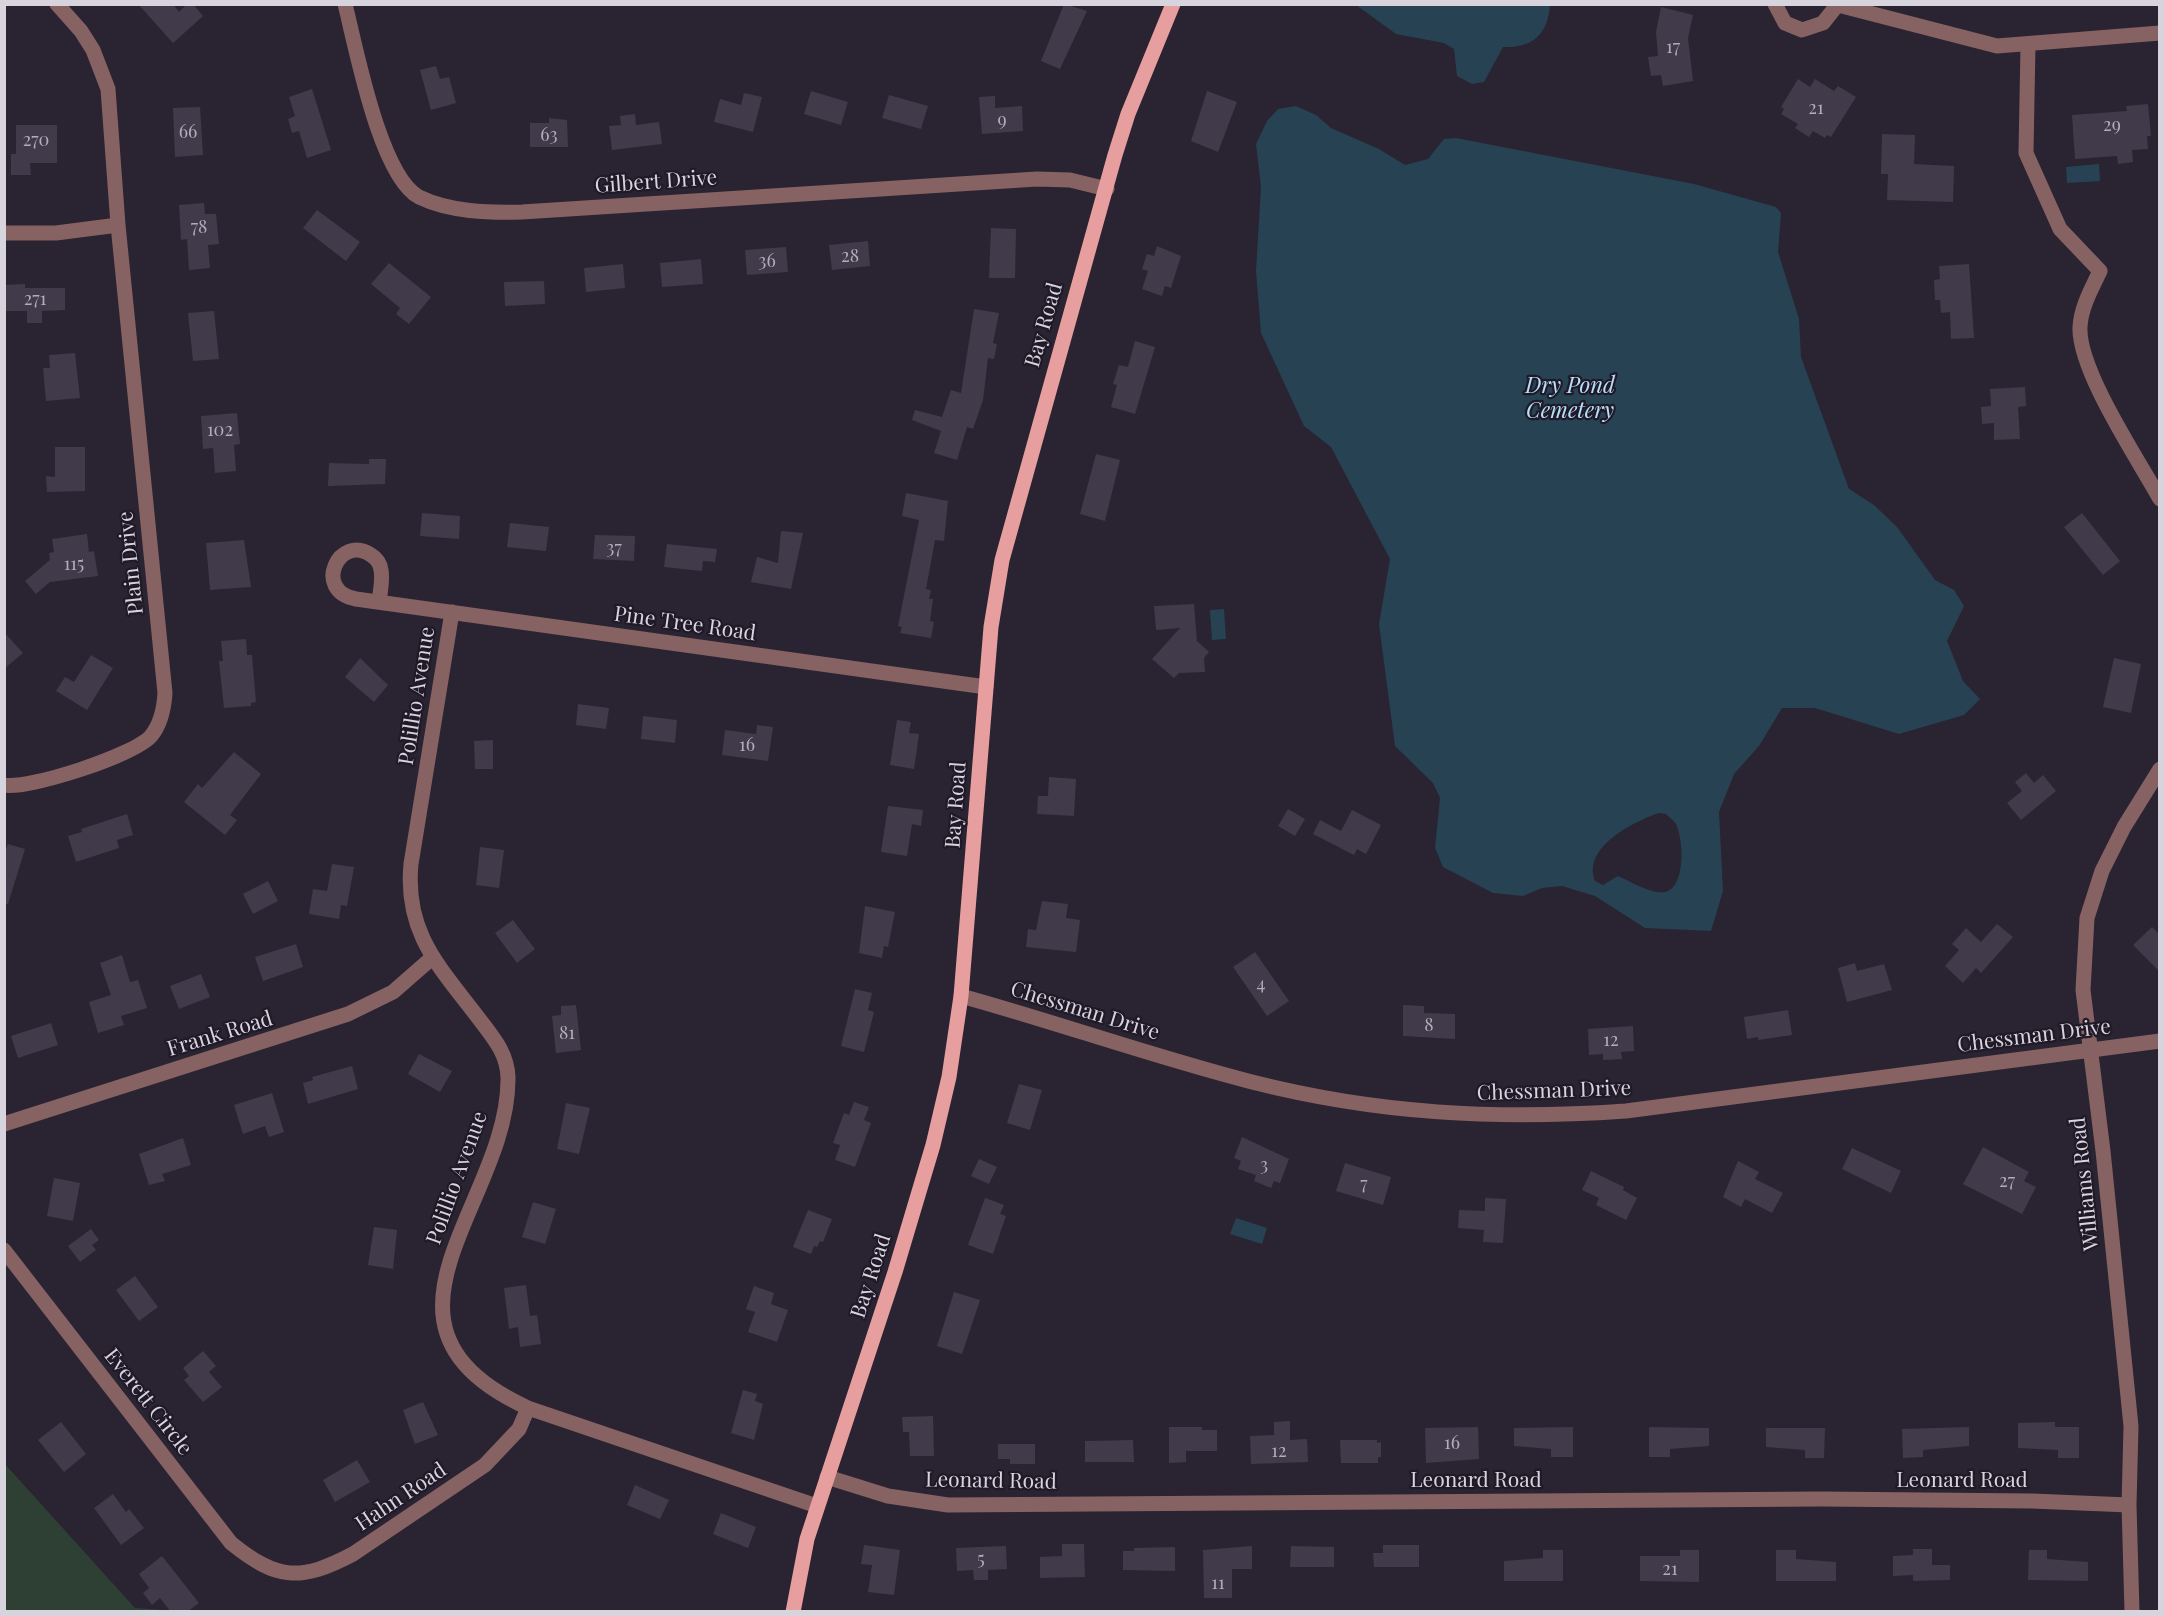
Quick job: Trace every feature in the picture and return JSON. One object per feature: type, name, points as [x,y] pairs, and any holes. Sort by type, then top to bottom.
[{"type":"main road","name":"Bay Road","points":[[793,1611],[807,1539],[895,1272],[933,1145],[949,1077],[961,996],[986,687],[993,616],[1002,560],[1084,260],[1128,114],[1173,4]]},
{"type":"street","name":"Plain Drive","points":[[4,785],[34,783],[129,753],[151,736],[163,712],[165,693],[118,225],[108,89],[93,50],[81,31],[57,4]]},
{"type":"street","name":"Gilbert Drive","points":[[345,4],[383,145],[399,178],[418,196],[437,203],[486,213],[522,212],[1037,179],[1070,180],[1107,189]]},
{"type":"street","points":[[1775,4],[1785,23],[1802,30],[1823,23],[1838,5],[1997,46],[2160,33]]},
{"type":"street","points":[[2028,45],[2026,153],[2060,229],[2100,271],[2082,312],[2080,327],[2084,351],[2099,388],[2160,499]]},
{"type":"street","points":[[4,233],[56,233],[118,225]]},
{"type":"street","name":"Pine Tree Road","points":[[379,602],[986,687]]},
{"type":"street","name":"Polillio Avenue","points":[[452,612],[410,878],[413,916],[418,930],[434,957],[503,1052],[508,1076],[505,1106],[495,1145],[445,1274],[442,1292],[443,1316],[455,1352],[466,1367],[494,1391],[528,1407],[817,1506]]},
{"type":"street","name":"Williams Road","points":[[2132,1611],[2129,1505],[2131,1426],[2103,1151],[2083,990],[2087,918],[2102,871],[2124,827],[2160,768]]},
{"type":"street","name":"Frank Road","points":[[4,1124],[348,1014],[393,992],[434,957]]},
{"type":"street","name":"Chessman Drive","points":[[961,996],[1253,1082],[1325,1098],[1402,1109],[1477,1116],[1541,1116],[1626,1111],[2160,1041]]},
{"type":"street","name":"Everett Circle","points":[[4,1250],[231,1543],[269,1569]]},
{"type":"street","name":"Hahn Road","points":[[269,1569],[291,1575],[310,1573],[353,1554],[485,1465],[519,1429],[528,1407]]},
{"type":"street","name":"Leonard Road","points":[[827,1477],[888,1496],[948,1505],[1810,1499],[2032,1500],[2129,1505]]},
{"type":"green space","points":[[4,1463],[135,1608],[179,1611],[5,1611]]},
{"type":"water","points":[[1356,5],[1550,5],[1546,24],[1537,37],[1523,45],[1503,47],[1484,82],[1472,84],[1457,76],[1454,49],[1444,43],[1396,34]]},
{"type":"water","name":"Dry Pond Cemetery","points":[[1296,106],[1316,115],[1331,128],[1379,149],[1405,165],[1428,159],[1444,139],[1456,138],[1694,184],[1776,207],[1781,213],[1778,252],[1799,319],[1801,357],[1849,489],[1874,505],[1897,527],[1935,580],[1954,590],[1964,606],[1947,641],[1963,681],[1980,699],[1964,715],[1899,734],[1815,708],[1782,708],[1759,746],[1734,774],[1719,812],[1723,891],[1711,931],[1645,928],[1595,896],[1562,886],[1542,888],[1523,896],[1493,893],[1443,867],[1435,848],[1440,798],[1433,783],[1395,746],[1379,624],[1390,559],[1331,447],[1304,426],[1261,333],[1256,271],[1261,187],[1256,144],[1267,121],[1278,109]],"holes":[[[1659,813],[1666,814],[1676,824],[1680,840],[1680,870],[1674,886],[1668,891],[1656,892],[1618,876],[1603,885],[1595,881],[1593,869],[1596,857],[1612,838],[1648,817]]]},
{"type":"water","points":[[2099,164],[2100,181],[2067,183],[2066,167]]},
{"type":"water","points":[[1224,609],[1226,639],[1212,640],[1210,610]]},
{"type":"water","points":[[1236,1218],[1267,1228],[1262,1244],[1230,1234]]},
{"type":"building","points":[[138,4],[173,4],[179,12],[187,4],[193,4],[203,16],[173,43]]},
{"type":"building","points":[[1064,4],[1087,11],[1060,69],[1041,61]]},
{"type":"building","points":[[1661,7],[1693,15],[1688,38],[1693,81],[1663,86],[1661,75],[1651,76],[1648,57],[1658,56],[1656,32]]},
{"type":"building","points":[[436,66],[440,79],[449,77],[456,103],[431,110],[420,70]]},
{"type":"building","points":[[1798,79],[1810,87],[1815,79],[1834,91],[1838,86],[1856,97],[1831,137],[1827,135],[1825,138],[1813,131],[1809,137],[1795,128],[1798,124],[1781,114],[1784,109],[1781,107]]},
{"type":"building","points":[[312,89],[331,150],[307,158],[299,131],[292,133],[288,119],[295,116],[289,97]]},
{"type":"building","points":[[811,91],[848,102],[841,125],[804,114]]},
{"type":"building","points":[[1207,91],[1237,102],[1218,152],[1191,141]]},
{"type":"building","points":[[744,93],[762,97],[753,132],[714,122],[720,99],[741,105]]},
{"type":"building","points":[[889,95],[928,106],[921,129],[882,118]]},
{"type":"building","points":[[995,96],[995,108],[1022,106],[1023,131],[982,134],[979,97]]},
{"type":"building","points":[[2148,104],[2151,136],[2147,136],[2148,149],[2132,150],[2133,162],[2118,164],[2117,156],[2075,159],[2072,115],[2127,111],[2126,106]]},
{"type":"building","points":[[200,107],[203,155],[175,157],[173,108]]},
{"type":"building","points":[[635,114],[636,125],[659,122],[662,144],[612,150],[609,126],[621,125],[620,116]]},
{"type":"building","points":[[549,118],[567,120],[568,147],[530,147],[530,123],[549,123]]},
{"type":"building","points":[[16,125],[57,125],[57,163],[30,163],[31,175],[11,175],[11,154],[16,154]]},
{"type":"building","points":[[1882,134],[1915,135],[1914,164],[1954,166],[1953,202],[1887,200],[1888,174],[1881,174]]},
{"type":"building","points":[[204,203],[205,214],[216,214],[219,244],[208,245],[210,268],[189,270],[187,239],[181,240],[179,205]]},
{"type":"building","points":[[317,210],[360,242],[346,261],[303,228]]},
{"type":"building","points":[[991,228],[1016,229],[1015,278],[989,278]]},
{"type":"building","points":[[868,241],[870,266],[832,270],[829,245]]},
{"type":"building","points":[[1157,246],[1181,256],[1171,288],[1165,286],[1162,296],[1142,289],[1148,271],[1142,269],[1147,254],[1154,256]]},
{"type":"building","points":[[786,247],[788,272],[747,275],[745,250]]},
{"type":"building","points":[[701,259],[703,284],[662,287],[660,263]]},
{"type":"building","points":[[389,263],[431,297],[409,324],[396,314],[400,308],[371,284]]},
{"type":"building","points":[[623,264],[625,288],[586,292],[584,268]]},
{"type":"building","points":[[1969,264],[1974,338],[1951,339],[1950,312],[1941,313],[1940,300],[1935,300],[1934,280],[1940,279],[1939,266]]},
{"type":"building","points":[[544,281],[545,304],[505,306],[504,282]]},
{"type":"building","points":[[25,284],[25,288],[65,288],[65,310],[42,311],[42,323],[27,323],[27,311],[4,311],[4,285]]},
{"type":"building","points":[[974,309],[999,313],[993,343],[997,344],[994,359],[988,358],[983,400],[973,429],[967,427],[957,460],[934,453],[941,431],[912,420],[915,410],[942,417],[951,390],[961,393]]},
{"type":"building","points":[[214,311],[219,359],[193,361],[188,313]]},
{"type":"building","points":[[1135,341],[1155,347],[1135,414],[1111,407],[1117,385],[1113,384],[1119,365],[1128,367]]},
{"type":"building","points":[[75,353],[80,398],[46,401],[43,368],[50,368],[49,355]]},
{"type":"building","points":[[2025,387],[2026,406],[2018,407],[2020,439],[1994,440],[1994,423],[1982,424],[1981,407],[1991,406],[1990,389]]},
{"type":"building","points":[[237,413],[240,444],[234,445],[236,471],[215,473],[213,448],[203,449],[201,416]]},
{"type":"building","points":[[55,447],[85,447],[85,491],[47,492],[46,476],[55,477]]},
{"type":"building","points":[[1096,454],[1120,460],[1105,521],[1080,514]]},
{"type":"building","points":[[369,459],[386,459],[385,484],[328,486],[329,463],[369,464]]},
{"type":"building","points":[[906,493],[948,501],[944,541],[935,540],[926,589],[931,590],[929,599],[933,599],[930,621],[934,622],[931,638],[900,633],[902,627],[898,626],[919,520],[902,516]]},
{"type":"building","points":[[422,513],[460,516],[459,539],[420,536]]},
{"type":"building","points":[[2082,513],[2120,561],[2103,575],[2064,527]]},
{"type":"building","points":[[510,523],[549,527],[546,551],[507,547]]},
{"type":"building","points":[[781,531],[803,533],[791,589],[751,582],[757,557],[778,563]]},
{"type":"building","points":[[87,534],[89,552],[94,551],[98,576],[50,582],[36,594],[25,581],[50,560],[49,553],[54,552],[52,539]]},
{"type":"building","points":[[595,535],[635,536],[634,561],[593,559]]},
{"type":"building","points":[[244,540],[251,587],[210,590],[206,543]]},
{"type":"building","points":[[667,544],[717,549],[715,562],[703,561],[702,571],[664,567]]},
{"type":"building","points":[[1194,604],[1197,641],[1209,652],[1204,658],[1205,672],[1179,673],[1174,678],[1152,659],[1180,628],[1156,630],[1154,606]]},
{"type":"building","points":[[4,632],[23,653],[4,669]]},
{"type":"building","points":[[246,639],[247,655],[252,655],[256,702],[251,703],[251,706],[224,708],[219,661],[223,661],[221,641]]},
{"type":"building","points":[[91,655],[113,668],[87,710],[56,691],[65,677],[74,682]]},
{"type":"building","points":[[360,658],[388,685],[374,702],[345,677]]},
{"type":"building","points":[[2114,658],[2141,664],[2131,713],[2103,707]]},
{"type":"building","points":[[578,704],[609,708],[606,729],[576,725]]},
{"type":"building","points":[[643,716],[677,720],[675,743],[641,739]]},
{"type":"building","points":[[897,720],[911,722],[909,733],[919,734],[914,769],[890,765]]},
{"type":"building","points":[[757,725],[773,727],[768,761],[722,755],[725,730],[756,734]]},
{"type":"building","points":[[493,740],[493,769],[475,769],[474,741]]},
{"type":"building","points":[[234,752],[261,774],[230,815],[237,820],[225,835],[184,802],[198,784],[202,788]]},
{"type":"building","points":[[2026,773],[2034,783],[2043,775],[2056,791],[2021,820],[2007,803],[2022,791],[2015,782]]},
{"type":"building","points":[[1049,777],[1076,779],[1074,816],[1037,814],[1038,796],[1048,796]]},
{"type":"building","points":[[888,806],[923,810],[921,826],[912,824],[907,856],[881,852]]},
{"type":"building","points":[[1288,809],[1305,819],[1295,836],[1278,826]]},
{"type":"building","points":[[1352,810],[1381,825],[1366,854],[1357,849],[1354,855],[1313,834],[1320,820],[1341,831]]},
{"type":"building","points":[[127,814],[133,835],[117,840],[119,848],[76,862],[68,836],[82,832],[81,829]]},
{"type":"building","points":[[8,844],[25,849],[8,904],[4,904],[4,854]]},
{"type":"building","points":[[480,847],[504,850],[499,888],[476,885]]},
{"type":"building","points":[[332,864],[354,867],[347,906],[341,905],[339,919],[309,914],[313,889],[327,891]]},
{"type":"building","points":[[268,881],[278,901],[253,914],[243,894]]},
{"type":"building","points":[[1042,901],[1068,904],[1066,918],[1080,920],[1076,952],[1026,947],[1028,929],[1036,930]]},
{"type":"building","points":[[865,906],[895,912],[888,947],[884,946],[882,958],[859,953]]},
{"type":"building","points":[[513,920],[535,949],[517,963],[495,933]]},
{"type":"building","points":[[1997,924],[2013,937],[1981,973],[1976,968],[1963,983],[1945,966],[1959,950],[1952,944],[1966,928],[1981,942]]},
{"type":"building","points":[[2152,927],[2160,935],[2160,972],[2133,945]]},
{"type":"building","points":[[296,944],[303,967],[263,981],[255,957]]},
{"type":"building","points":[[1255,952],[1289,1001],[1267,1016],[1233,967]]},
{"type":"building","points":[[122,955],[130,982],[138,980],[147,1008],[121,1016],[124,1025],[98,1033],[89,1002],[111,995],[100,963]]},
{"type":"building","points":[[1855,963],[1857,971],[1884,964],[1892,990],[1847,1002],[1838,968]]},
{"type":"building","points":[[201,974],[210,997],[179,1009],[170,986]]},
{"type":"building","points":[[855,989],[872,993],[868,1010],[874,1012],[864,1052],[841,1046]]},
{"type":"building","points":[[576,1005],[581,1050],[556,1053],[552,1016],[561,1015],[561,1006]]},
{"type":"building","points":[[1403,1005],[1424,1006],[1424,1013],[1455,1014],[1455,1039],[1403,1036]]},
{"type":"building","points":[[1788,1010],[1792,1035],[1758,1040],[1758,1037],[1747,1039],[1744,1017]]},
{"type":"building","points":[[51,1023],[58,1045],[18,1058],[11,1036]]},
{"type":"building","points":[[1633,1026],[1634,1051],[1621,1052],[1622,1059],[1603,1060],[1603,1054],[1589,1055],[1588,1029]]},
{"type":"building","points":[[419,1054],[452,1071],[440,1092],[408,1074]]},
{"type":"building","points":[[352,1066],[358,1089],[308,1104],[303,1083],[313,1080],[312,1077]]},
{"type":"building","points":[[1019,1084],[1042,1090],[1030,1130],[1007,1123]]},
{"type":"building","points":[[272,1093],[284,1132],[269,1137],[265,1126],[243,1134],[234,1105]]},
{"type":"building","points":[[854,1102],[869,1107],[864,1120],[871,1123],[855,1167],[835,1160],[840,1145],[833,1143],[844,1113],[849,1115]]},
{"type":"building","points":[[566,1103],[590,1108],[579,1154],[557,1149]]},
{"type":"building","points":[[1242,1137],[1289,1159],[1280,1183],[1274,1181],[1271,1188],[1254,1181],[1256,1175],[1238,1169],[1241,1161],[1234,1158]]},
{"type":"building","points":[[183,1138],[191,1165],[162,1174],[165,1181],[149,1185],[139,1154]]},
{"type":"building","points":[[1983,1147],[2029,1172],[2024,1181],[2036,1187],[2022,1214],[1963,1184]]},
{"type":"building","points":[[1852,1148],[1901,1171],[1891,1193],[1842,1169]]},
{"type":"building","points":[[979,1159],[997,1167],[989,1184],[971,1176]]},
{"type":"building","points":[[1738,1161],[1759,1172],[1755,1179],[1783,1193],[1772,1213],[1745,1199],[1741,1207],[1723,1197]]},
{"type":"building","points":[[1345,1163],[1391,1177],[1383,1205],[1336,1191]]},
{"type":"building","points":[[1591,1171],[1624,1187],[1623,1190],[1637,1198],[1626,1220],[1596,1205],[1599,1198],[1582,1190]]},
{"type":"building","points":[[54,1178],[80,1183],[73,1221],[47,1216]]},
{"type":"building","points":[[985,1198],[1004,1205],[1000,1214],[1006,1216],[993,1254],[968,1245]]},
{"type":"building","points":[[1485,1198],[1506,1199],[1503,1243],[1483,1242],[1484,1230],[1458,1228],[1459,1210],[1485,1211]]},
{"type":"building","points":[[533,1202],[556,1209],[545,1244],[522,1237]]},
{"type":"building","points":[[808,1210],[832,1219],[823,1242],[820,1241],[817,1247],[814,1246],[811,1254],[793,1247]]},
{"type":"building","points":[[374,1227],[397,1230],[393,1269],[368,1265]]},
{"type":"building","points":[[91,1229],[99,1240],[92,1245],[96,1250],[80,1262],[68,1246]]},
{"type":"building","points":[[135,1276],[158,1307],[139,1321],[116,1290]]},
{"type":"building","points":[[526,1285],[530,1316],[537,1315],[541,1344],[520,1347],[518,1327],[509,1329],[504,1288]]},
{"type":"building","points":[[754,1286],[774,1293],[771,1304],[788,1310],[777,1342],[748,1332],[755,1312],[746,1309]]},
{"type":"building","points":[[954,1292],[980,1300],[962,1354],[937,1346]]},
{"type":"building","points":[[203,1351],[216,1366],[209,1372],[222,1387],[203,1402],[184,1380],[189,1376],[183,1368]]},
{"type":"building","points":[[743,1390],[757,1394],[755,1401],[763,1404],[754,1440],[731,1433]]},
{"type":"building","points":[[423,1402],[438,1435],[415,1444],[403,1410]]},
{"type":"building","points":[[933,1416],[934,1456],[910,1456],[909,1432],[903,1432],[902,1417]]},
{"type":"building","points":[[1290,1421],[1290,1440],[1307,1439],[1308,1462],[1251,1464],[1250,1436],[1274,1435],[1274,1422]]},
{"type":"building","points":[[61,1422],[86,1454],[64,1472],[38,1440]]},
{"type":"building","points":[[2055,1422],[2055,1427],[2079,1427],[2079,1458],[2058,1458],[2058,1450],[2018,1448],[2018,1423]]},
{"type":"building","points":[[1169,1427],[1202,1427],[1202,1430],[1217,1430],[1217,1451],[1186,1451],[1186,1462],[1169,1463]]},
{"type":"building","points":[[1478,1427],[1479,1459],[1426,1463],[1425,1428]]},
{"type":"building","points":[[1573,1427],[1573,1457],[1551,1457],[1551,1449],[1514,1446],[1514,1428]]},
{"type":"building","points":[[1649,1427],[1709,1428],[1709,1446],[1670,1449],[1670,1457],[1649,1457]]},
{"type":"building","points":[[1969,1427],[1969,1446],[1923,1450],[1923,1457],[1903,1458],[1902,1429]]},
{"type":"building","points":[[1766,1428],[1825,1428],[1824,1458],[1805,1458],[1805,1450],[1766,1447]]},
{"type":"building","points":[[1133,1440],[1134,1462],[1085,1462],[1085,1441]]},
{"type":"building","points":[[1340,1440],[1377,1440],[1377,1443],[1381,1442],[1381,1457],[1378,1457],[1378,1463],[1341,1463]]},
{"type":"building","points":[[998,1444],[1035,1444],[1035,1464],[1010,1464],[1010,1459],[998,1459]]},
{"type":"building","points":[[357,1460],[370,1482],[335,1502],[323,1480]]},
{"type":"building","points":[[635,1485],[669,1500],[660,1519],[627,1505]]},
{"type":"building","points":[[113,1494],[126,1512],[129,1509],[144,1528],[121,1545],[94,1508]]},
{"type":"building","points":[[721,1513],[756,1527],[748,1548],[713,1534]]},
{"type":"building","points":[[1062,1544],[1084,1544],[1085,1577],[1040,1578],[1040,1557],[1062,1556]]},
{"type":"building","points":[[864,1545],[900,1550],[894,1595],[868,1592],[872,1565],[861,1564]]},
{"type":"building","points":[[1383,1545],[1419,1545],[1419,1567],[1374,1567],[1373,1553],[1383,1553]]},
{"type":"building","points":[[1006,1546],[1007,1569],[988,1570],[988,1580],[974,1580],[973,1570],[957,1571],[956,1548]]},
{"type":"building","points":[[1252,1546],[1252,1569],[1232,1569],[1232,1598],[1204,1598],[1203,1550]]},
{"type":"building","points":[[1291,1546],[1334,1547],[1334,1567],[1290,1567]]},
{"type":"building","points":[[1175,1547],[1175,1571],[1123,1570],[1123,1551],[1134,1551],[1134,1548]]},
{"type":"building","points":[[1913,1549],[1932,1549],[1932,1565],[1950,1565],[1950,1580],[1913,1581],[1913,1575],[1893,1576],[1893,1556],[1913,1555]]},
{"type":"building","points":[[1543,1550],[1563,1550],[1563,1581],[1504,1581],[1504,1561],[1543,1558]]},
{"type":"building","points":[[1680,1550],[1699,1550],[1699,1582],[1640,1581],[1640,1556],[1680,1556]]},
{"type":"building","points":[[1776,1550],[1796,1550],[1796,1559],[1836,1562],[1836,1581],[1776,1581]]},
{"type":"building","points":[[2029,1550],[2047,1550],[2047,1559],[2088,1562],[2088,1581],[2028,1580]]},
{"type":"building","points":[[162,1556],[199,1603],[188,1611],[170,1611],[160,1598],[152,1605],[143,1593],[149,1588],[139,1574]]}]
